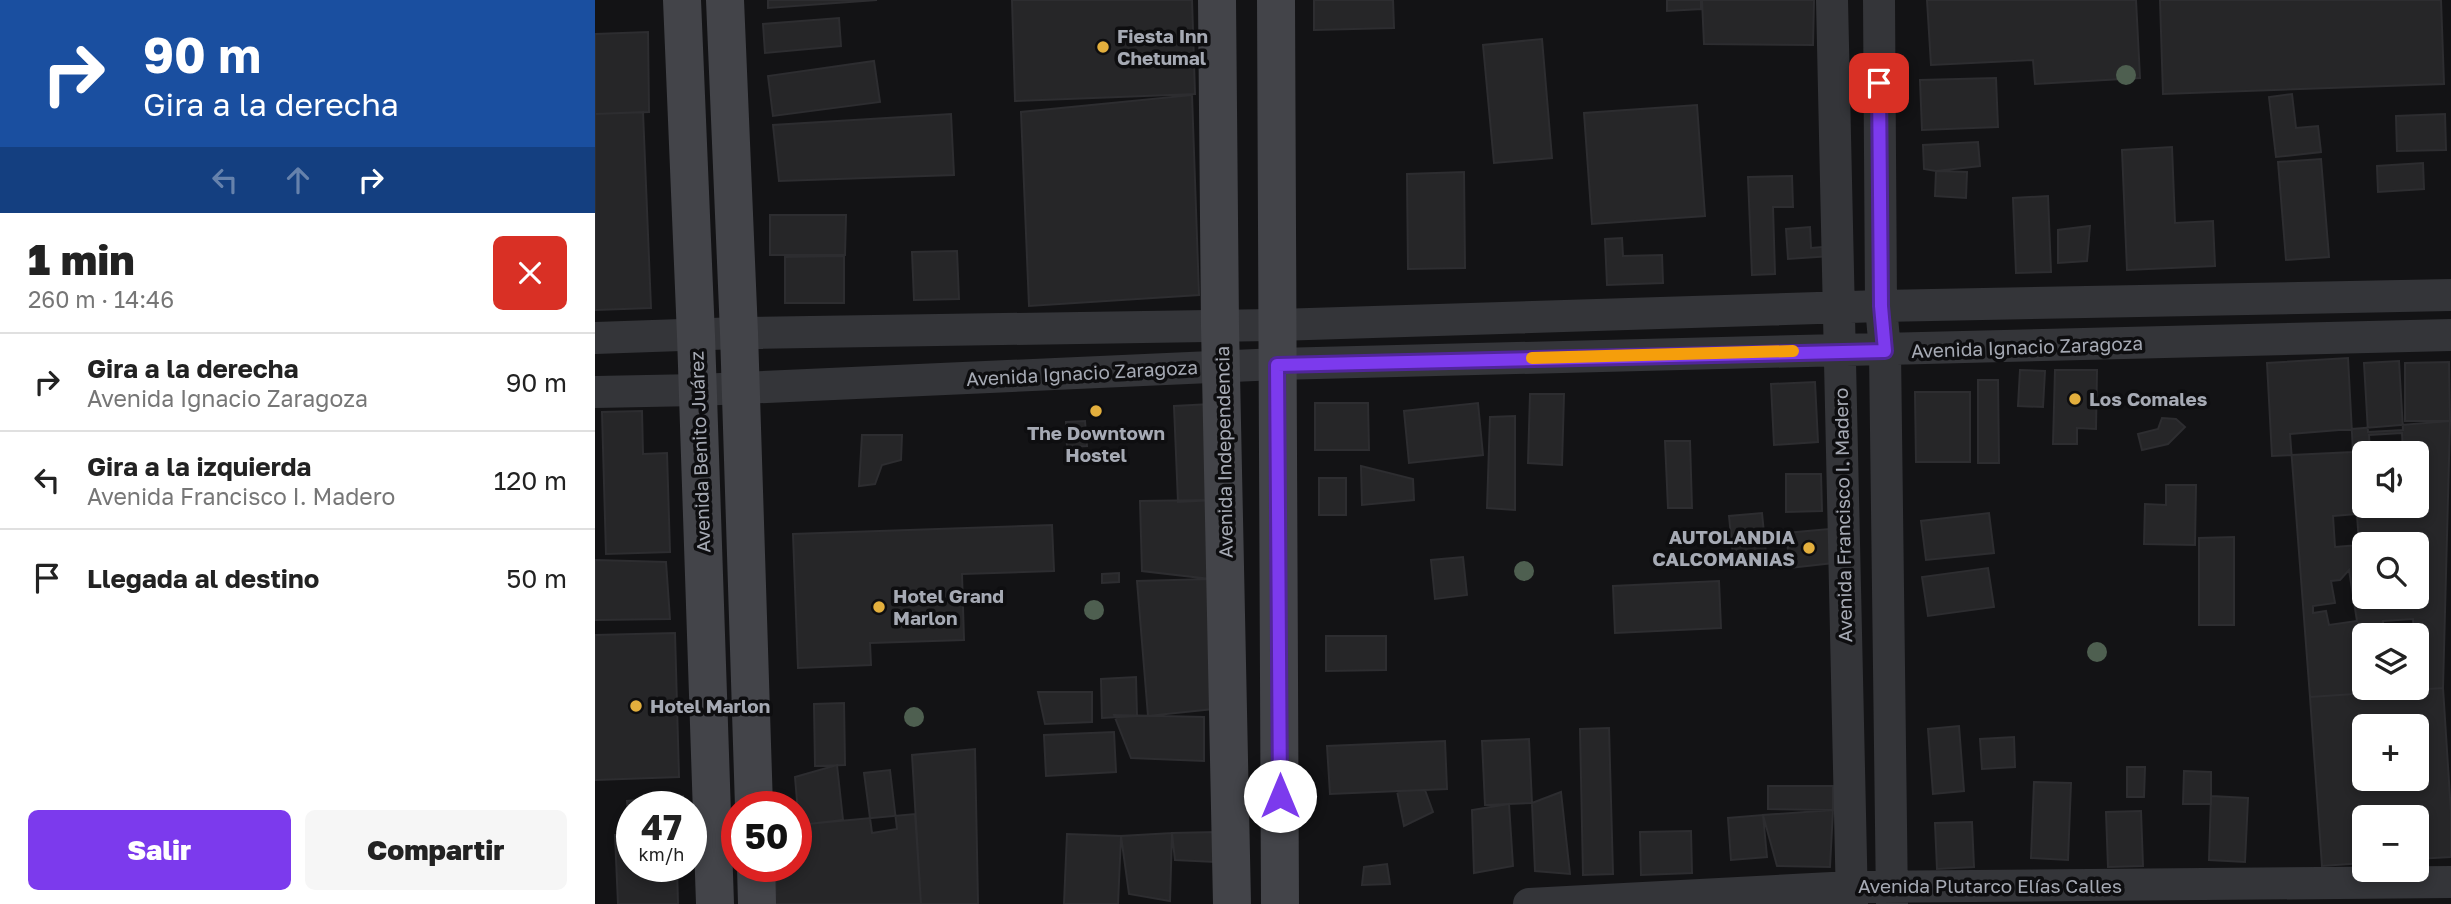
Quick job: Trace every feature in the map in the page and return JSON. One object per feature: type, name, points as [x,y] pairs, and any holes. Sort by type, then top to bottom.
[{"type":"main road","name":"Avenida Benito Juárez","points":[[682,0],[715,904]]},
{"type":"main road","points":[[725,0],[754,791]]},
{"type":"main road","name":"Avenida Independencia","points":[[1217,0],[1220,326],[1223,366],[1232,904]]},
{"type":"main road","points":[[1276,0],[1280,904]]},
{"type":"main road","points":[[1218,130],[1276,125]]},
{"type":"main road","points":[[756,882],[757,904]]},
{"type":"street","name":"Avenida Francisco I. Madero","points":[[1832,0],[1851,895]]},
{"type":"street","points":[[1879,0],[1881,306],[1885,351],[1892,895]]},
{"type":"street","points":[[595,338],[739,333],[1277,325],[1881,306],[2451,295]]},
{"type":"street","name":"Avenida Ignacio Zaragoza","points":[[595,392],[698,390],[1223,366],[2451,335]]},
{"type":"street","name":"Avenida Plutarco Elías Calles","points":[[1529,904],[2451,882]]},
{"type":"building","points":[[768,0],[877,0],[768,8]]},
{"type":"building","name":"Fiesta Inn Chetumal","points":[[1012,0],[1192,0],[1195,94],[1015,101]]},
{"type":"building","points":[[1314,0],[1393,0],[1394,28],[1314,30]]},
{"type":"building","points":[[1667,0],[1701,0],[1701,9],[1667,11]]},
{"type":"building","points":[[1702,0],[1814,0],[1813,45],[1704,44]]},
{"type":"building","points":[[1927,0],[2136,0],[2140,78],[2035,84],[2033,60],[1931,65]]},
{"type":"building","points":[[2160,0],[2441,0],[2444,84],[2163,94]]},
{"type":"building","points":[[839,18],[841,46],[765,53],[763,24]]},
{"type":"building","points":[[648,32],[649,112],[595,114],[595,34]]},
{"type":"building","points":[[1542,39],[1552,158],[1494,163],[1483,45]]},
{"type":"building","points":[[874,61],[880,102],[773,116],[768,76]]},
{"type":"building","points":[[1996,78],[1998,127],[1922,130],[1920,80]]},
{"type":"building","points":[[2292,94],[2296,128],[2318,126],[2321,152],[2276,157],[2269,97]]},
{"type":"building","points":[[1192,95],[1199,295],[1029,306],[1021,112]]},
{"type":"building","points":[[1697,105],[1705,216],[1592,224],[1584,113]]},
{"type":"building","points":[[643,112],[651,308],[595,310],[595,114]]},
{"type":"building","points":[[951,114],[954,175],[779,181],[773,125]]},
{"type":"building","points":[[2445,114],[2446,150],[2397,151],[2396,116]]},
{"type":"building","points":[[1978,142],[1980,166],[1936,171],[1924,169],[1923,145]]},
{"type":"building","points":[[2172,147],[2175,223],[2213,221],[2215,266],[2127,270],[2122,150]]},
{"type":"building","points":[[2321,159],[2329,257],[2286,260],[2278,162]]},
{"type":"building","points":[[2423,163],[2424,189],[2378,192],[2377,166]]},
{"type":"building","points":[[1936,171],[1967,172],[1966,198],[1935,196]]},
{"type":"building","points":[[1464,172],[1465,268],[1408,269],[1407,174]]},
{"type":"building","points":[[1792,176],[1793,207],[1773,207],[1775,274],[1752,275],[1748,177]]},
{"type":"building","points":[[2048,196],[2051,272],[2016,273],[2013,198]]},
{"type":"building","points":[[770,215],[846,215],[845,255],[770,255]]},
{"type":"building","points":[[2090,226],[2087,261],[2058,263],[2058,230]]},
{"type":"building","points":[[1810,227],[1811,248],[1834,246],[1831,256],[1788,259],[1786,229]]},
{"type":"building","points":[[1622,238],[1623,256],[1662,255],[1663,283],[1607,285],[1605,239]]},
{"type":"building","points":[[957,251],[959,299],[914,300],[912,252]]},
{"type":"building","points":[[844,256],[844,303],[785,303],[785,257]]},
{"type":"building","points":[[2348,358],[2352,452],[2272,456],[2267,363]]},
{"type":"building","points":[[2399,361],[2403,430],[2368,432],[2364,363]]},
{"type":"building","points":[[2449,362],[2450,421],[2405,421],[2405,363]]},
{"type":"building","points":[[2020,370],[2045,371],[2043,407],[2018,406]]},
{"type":"building","name":"Los Comales","points":[[2055,370],[2097,370],[2096,429],[2077,428],[2077,444],[2053,444]]},
{"type":"building","points":[[1978,380],[1998,380],[1999,463],[1978,463]]},
{"type":"building","points":[[1815,382],[1818,442],[1774,445],[1771,384]]},
{"type":"building","points":[[1915,392],[1970,392],[1970,462],[1916,462]]},
{"type":"building","points":[[1530,394],[1564,394],[1562,465],[1528,463]]},
{"type":"building","points":[[1315,403],[1368,403],[1369,450],[1315,450]]},
{"type":"building","points":[[1478,403],[1483,455],[1409,463],[1404,411]]},
{"type":"building","points":[[1211,404],[1215,500],[1178,502],[1174,406]]},
{"type":"building","points":[[642,411],[643,454],[667,453],[670,552],[606,554],[602,412]]},
{"type":"building","points":[[1515,416],[1515,510],[1487,508],[1490,417]]},
{"type":"building","points":[[2162,418],[2176,419],[2185,427],[2168,444],[2142,450],[2138,434],[2158,429]]},
{"type":"building","points":[[1085,421],[1087,446],[1067,447],[1066,422]]},
{"type":"building","points":[[2450,421],[2443,688],[2429,689],[2429,623],[2352,623],[2352,694],[2310,697],[2290,434]]},
{"type":"building","points":[[2402,433],[2402,441],[2369,441],[2369,435]]},
{"type":"building","points":[[862,435],[902,435],[901,460],[882,465],[875,484],[859,486]]},
{"type":"building","points":[[1665,441],[1690,441],[1692,508],[1668,508]]},
{"type":"building","points":[[1361,466],[1413,479],[1414,500],[1362,505]]},
{"type":"building","points":[[1786,474],[1821,474],[1822,511],[1786,512]]},
{"type":"building","points":[[1319,478],[1346,478],[1346,515],[1319,515]]},
{"type":"building","points":[[2166,485],[2196,485],[2195,545],[2144,544],[2145,504],[2166,505]]},
{"type":"building","points":[[1209,500],[1211,579],[1142,571],[1140,501]]},
{"type":"building","points":[[1762,513],[1766,553],[1733,556],[1729,516]]},
{"type":"building","points":[[1989,513],[1994,553],[1926,560],[1921,521]]},
{"type":"building","points":[[2352,514],[2352,518],[2357,518],[2358,532],[2352,532],[2352,546],[2335,547],[2333,516]]},
{"type":"building","name":"Hotel Grand Marlon","points":[[1052,525],[1054,571],[962,574],[964,640],[870,643],[871,665],[798,668],[793,534]]},
{"type":"building","name":"AUTOLANDIA CALCOMANIAS","points":[[1829,529],[1833,563],[1790,568],[1786,533]]},
{"type":"building","points":[[2234,537],[2234,625],[2199,625],[2199,538]]},
{"type":"building","points":[[1463,557],[1467,595],[1435,599],[1431,560]]},
{"type":"building","points":[[595,560],[666,562],[670,619],[595,620]]},
{"type":"building","points":[[1988,568],[1994,607],[1928,616],[1922,577]]},
{"type":"building","points":[[2349,570],[2352,609],[2355,609],[2357,621],[2329,625],[2326,611],[2313,613],[2313,606],[2335,603],[2331,581],[2340,580]]},
{"type":"building","points":[[1119,573],[1119,582],[1102,583],[1102,574]]},
{"type":"building","points":[[1211,579],[1213,709],[1148,716],[1137,581]]},
{"type":"building","points":[[1719,581],[1721,628],[1615,633],[1613,586]]},
{"type":"building","points":[[2413,619],[2413,623],[2383,623]]},
{"type":"building","name":"Hotel Marlon","points":[[675,633],[679,777],[595,780],[595,635]]},
{"type":"building","points":[[1326,636],[1386,636],[1386,670],[1326,671]]},
{"type":"building","points":[[1136,677],[1137,716],[1102,718],[1101,679]]},
{"type":"building","points":[[2443,688],[2451,857],[2429,858],[2429,805],[2352,805],[2352,864],[2322,866],[2310,697],[2352,694],[2352,700],[2429,700],[2429,689]]},
{"type":"building","points":[[1038,692],[1092,692],[1092,722],[1045,724]]},
{"type":"building","points":[[844,703],[845,765],[815,766],[814,704]]},
{"type":"building","points":[[1114,715],[1204,717],[1204,761],[1131,758]]},
{"type":"building","points":[[1959,726],[1964,791],[1933,794],[1928,729]]},
{"type":"building","points":[[1609,728],[1613,874],[1583,875],[1580,729]]},
{"type":"building","points":[[1114,732],[1116,772],[1046,776],[1044,735]]},
{"type":"building","points":[[2014,737],[2015,767],[1982,769],[1980,739]]},
{"type":"building","points":[[1529,739],[1532,803],[1485,805],[1482,741]]},
{"type":"building","points":[[1445,741],[1447,789],[1330,794],[1327,746]]},
{"type":"building","points":[[975,749],[978,904],[921,904],[912,755]]},
{"type":"building","points":[[837,765],[843,820],[812,824],[812,791],[796,791],[795,777]]},
{"type":"building","points":[[2127,767],[2145,767],[2144,797],[2127,797]]},
{"type":"building","points":[[890,770],[897,829],[872,833],[864,773]]},
{"type":"building","points":[[2184,771],[2211,772],[2211,804],[2183,804]]},
{"type":"building","points":[[2034,782],[2071,783],[2068,860],[2031,858]]},
{"type":"building","points":[[1768,786],[1833,786],[1833,810],[1768,809]]},
{"type":"building","points":[[1425,790],[1433,812],[1404,826],[1397,791]]},
{"type":"building","points":[[1561,792],[1570,874],[1535,871],[1532,803]]},
{"type":"building","points":[[2211,796],[2248,798],[2245,862],[2209,860]]},
{"type":"building","points":[[1509,804],[1513,866],[1474,873],[1472,810]]},
{"type":"building","points":[[1833,810],[1830,867],[1777,866],[1763,815]]},
{"type":"building","points":[[2141,811],[2143,866],[2108,867],[2106,812]]},
{"type":"building","points":[[915,814],[921,904],[775,904],[776,882],[812,882],[812,824]]},
{"type":"building","points":[[1763,815],[1767,857],[1731,860],[1728,818]]},
{"type":"building","points":[[1972,822],[1974,867],[1937,869],[1935,823]]},
{"type":"building","points":[[1691,831],[1692,873],[1641,875],[1640,832]]},
{"type":"building","points":[[1216,832],[1215,862],[1175,860],[1172,833]]},
{"type":"building","points":[[1172,833],[1170,901],[1129,894],[1121,836]]},
{"type":"building","points":[[1067,834],[1121,836],[1118,904],[1064,904]]},
{"type":"building","points":[[1387,864],[1390,884],[1362,885],[1364,867]]},
{"type":"building","points":[[617,882],[677,882],[678,904],[618,904]]},
{"type":"slow traffic","points":[[1532,358],[1793,351]]},
{"type":"place","name":"Fiesta Inn Chetumal","points":[[1103,47]]},
{"type":"place","name":"Los Comales","points":[[2075,399]]},
{"type":"place","name":"The Downtown Hostel","points":[[1096,411]]},
{"type":"place","name":"AUTOLANDIA CALCOMANIAS","points":[[1809,548]]},
{"type":"place","name":"Hotel Grand Marlon","points":[[879,607]]},
{"type":"place","name":"Hotel Marlon","points":[[636,706]]},
{"type":"route","points":[[1280,796],[1277,365],[1885,351],[1881,306],[1879,83]]}]
